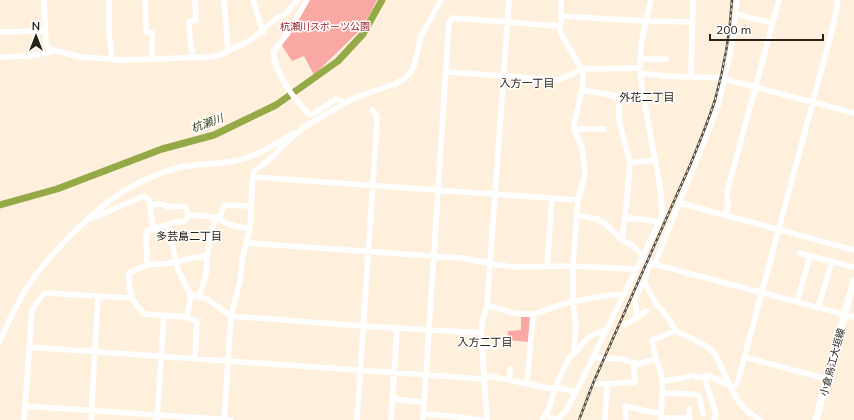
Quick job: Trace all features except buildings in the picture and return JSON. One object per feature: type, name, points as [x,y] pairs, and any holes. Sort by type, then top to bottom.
[{"type":"main road","name":"小倉烏江大垣線","points":[[816,420],[854,280]]},
{"type":"street","points":[[44,0],[46,46],[56,51],[82,57],[112,60],[210,57],[228,51],[251,40],[285,14],[298,0]]},
{"type":"street","points":[[109,0],[109,32],[112,60]]},
{"type":"street","points":[[145,0],[146,32],[152,33],[152,59]]},
{"type":"street","points":[[193,58],[189,22],[196,20],[195,0]]},
{"type":"street","points":[[224,0],[228,51]]},
{"type":"street","points":[[253,0],[263,32]]},
{"type":"street","points":[[307,0],[286,35],[273,52],[274,59],[281,78],[309,114],[313,114],[336,99],[342,101],[342,104]]},
{"type":"street","points":[[0,341],[15,309],[47,261],[104,204],[122,191],[142,180],[178,168],[234,161],[265,151],[342,104],[402,80],[410,74],[414,66],[421,36],[442,0]]},
{"type":"street","points":[[487,420],[481,333],[487,305],[509,0]]},
{"type":"street","points":[[562,0],[562,16],[559,26],[562,36],[582,69],[583,76],[582,90],[574,119],[574,129],[582,147],[585,171],[576,215],[573,266],[573,302],[576,327],[574,353]]},
{"type":"street","points":[[545,414],[558,420],[565,412],[589,366],[662,214],[662,205],[640,70],[641,43],[651,0]]},
{"type":"street","points":[[691,77],[693,0]]},
{"type":"street","points":[[737,0],[734,40],[717,110],[680,203],[646,274],[645,283],[656,304],[663,311],[675,330],[703,345],[715,354],[736,398],[752,418],[760,420]]},
{"type":"street","points":[[725,215],[728,205],[727,192],[779,0]]},
{"type":"street","points":[[663,380],[683,378],[692,375],[697,377],[710,376],[730,385],[736,385],[738,381],[813,102],[838,0]]},
{"type":"street","points":[[736,14],[772,23]]},
{"type":"street","points":[[562,16],[692,22]]},
{"type":"street","points":[[481,420],[450,416],[423,417],[447,72],[449,22],[452,18],[559,26]]},
{"type":"street","points":[[0,32],[45,31]]},
{"type":"street","points":[[0,57],[29,56],[56,51]]},
{"type":"street","points":[[640,59],[666,59]]},
{"type":"street","points":[[447,72],[559,80],[582,69],[640,70],[666,76],[725,79],[854,113]]},
{"type":"street","points":[[582,90],[616,96],[619,101],[618,120],[630,163],[622,240]]},
{"type":"street","points":[[619,101],[644,99]]},
{"type":"street","points":[[357,420],[377,122],[377,116],[372,110]]},
{"type":"street","points":[[574,129],[604,129]]},
{"type":"street","points":[[224,420],[231,316],[240,281],[242,260],[250,228],[253,172],[275,155],[279,149],[301,130]]},
{"type":"street","points":[[630,163],[655,160]]},
{"type":"street","points":[[253,177],[578,200]]},
{"type":"street","points":[[87,220],[144,196],[150,205],[153,230]]},
{"type":"street","points":[[547,266],[552,198]]},
{"type":"street","points":[[680,203],[854,250]]},
{"type":"street","points":[[150,205],[163,204],[168,207],[185,206],[189,216]]},
{"type":"street","points":[[199,296],[206,275],[207,256],[214,222],[224,205],[251,206]]},
{"type":"street","points":[[147,265],[147,231],[182,222],[189,216],[199,215],[218,217],[222,221],[230,224],[250,228]]},
{"type":"street","points":[[576,215],[584,216],[606,224],[622,240],[633,246],[652,264],[761,294],[854,317]]},
{"type":"street","points":[[625,217],[659,222]]},
{"type":"street","points":[[168,225],[178,270],[191,295],[187,317]]},
{"type":"street","points":[[247,244],[461,258],[511,267],[573,266],[635,269]]},
{"type":"street","points":[[799,253],[854,267]]},
{"type":"street","points":[[195,358],[197,321],[187,317],[145,314],[140,310],[128,287],[129,272],[147,265],[172,263],[207,256]]},
{"type":"street","points":[[797,302],[810,256]]},
{"type":"street","points":[[818,308],[832,261]]},
{"type":"street","points":[[637,318],[635,299],[642,284],[645,283]]},
{"type":"street","points":[[24,420],[32,310],[44,293],[133,298]]},
{"type":"street","points":[[191,295],[207,299],[231,316],[481,333]]},
{"type":"street","points":[[487,305],[508,312],[533,314],[573,302],[610,295],[623,295]]},
{"type":"street","points":[[91,420],[98,296]]},
{"type":"street","points":[[624,325],[646,311]]},
{"type":"street","points":[[527,383],[533,314]]},
{"type":"street","points":[[157,418],[164,316]]},
{"type":"street","points":[[391,420],[397,328]]},
{"type":"street","points":[[542,420],[549,408],[554,388],[569,358],[580,349],[590,336],[605,330]]},
{"type":"street","points":[[661,417],[663,380],[661,368],[656,359],[652,340],[675,330]]},
{"type":"street","points":[[481,346],[496,347]]},
{"type":"street","points":[[29,347],[484,379],[489,376],[576,392]]},
{"type":"street","points":[[593,357],[616,360],[626,359],[633,362],[635,365],[656,359]]},
{"type":"street","points":[[744,357],[828,378]]},
{"type":"street","points":[[597,384],[635,382],[633,362]]},
{"type":"street","points":[[581,366],[589,366]]},
{"type":"street","points":[[509,380],[510,368]]},
{"type":"street","points":[[662,393],[693,394],[699,396],[704,414],[714,419],[716,414],[704,376]]},
{"type":"street","points":[[605,420],[607,384]]},
{"type":"street","points":[[392,399],[424,402]]},
{"type":"street","points":[[25,406],[157,418],[231,420]]},
{"type":"street","points":[[626,420],[625,406],[651,412],[661,417],[689,419],[689,409]]},
{"type":"street","points":[[704,414],[714,409]]},
{"type":"green space","name":"杭瀬川スポーツ公園","points":[[309,0],[377,0],[363,27],[314,75],[304,56],[292,61],[281,44]]},
{"type":"green space","points":[[521,317],[531,317],[529,342],[507,340],[508,331],[521,330]]},
{"type":"waterway","name":"杭瀬川","points":[[0,205],[57,189],[162,149],[214,135],[276,105],[338,61],[363,34],[382,0]]},
{"type":"railway","points":[[579,420],[594,381],[691,163],[715,100],[724,63],[732,0]]},
{"type":"district","name":"入方一丁目","points":[[527,83]]},
{"type":"district","name":"外花二丁目","points":[[647,97]]},
{"type":"district","name":"多芸島二丁目","points":[[189,236]]},
{"type":"district","name":"入方二丁目","points":[[485,342]]}]
